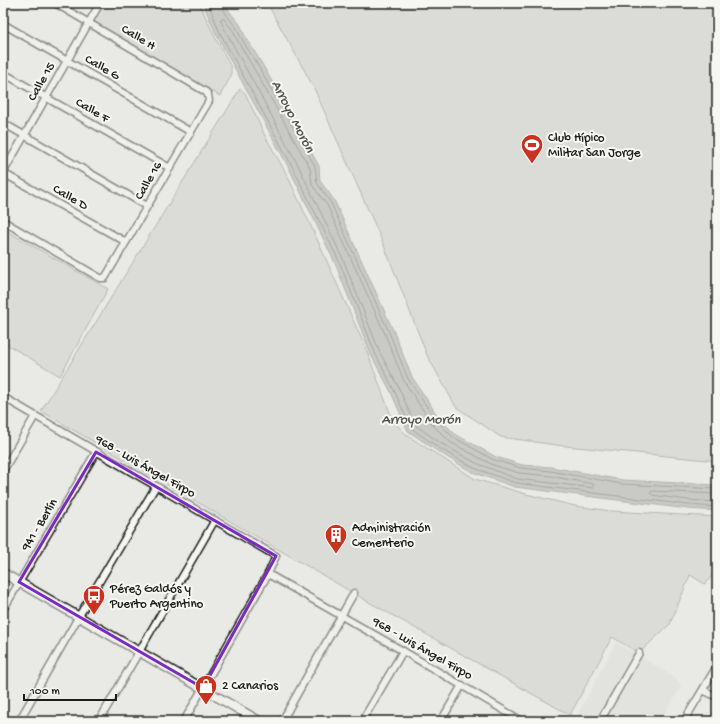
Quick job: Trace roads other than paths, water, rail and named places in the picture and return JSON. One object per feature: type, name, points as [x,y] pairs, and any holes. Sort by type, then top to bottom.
[{"type":"main road","points":[[3,573],[259,721]]},
{"type":"street","name":"Calle H","points":[[55,3],[206,92],[208,95]]},
{"type":"street","name":"Calle 15","points":[[3,173],[100,3]]},
{"type":"street","name":"Calle G","points":[[3,24],[191,132]]},
{"type":"street","name":"Calle F","points":[[3,73],[170,168]]},
{"type":"street","name":"Calle 16","points":[[3,221],[100,278],[105,278],[209,101],[208,95]]},
{"type":"street","points":[[3,123],[147,206]]},
{"type":"street","name":"Calle D","points":[[3,173],[126,242]]},
{"type":"street","name":"968 - Luis Ángel Firpo","points":[[3,397],[276,556],[268,574],[462,685],[521,721]]},
{"type":"street","points":[[3,470],[35,416]]},
{"type":"street","name":"941 - Berlín","points":[[3,610],[96,452]]},
{"type":"street","points":[[19,721],[156,486]]},
{"type":"street","points":[[99,721],[215,520]]},
{"type":"street","points":[[184,721],[268,574]]},
{"type":"street","points":[[282,721],[354,593]]},
{"type":"street","points":[[362,721],[403,651]]},
{"type":"street","points":[[600,721],[639,653]]},
{"type":"street","points":[[684,721],[717,666]]},
{"type":"street","points":[[441,721],[462,685]]},
{"type":"street","points":[[703,690],[717,697]]},
{"type":"water","name":"Arroyo Morón","points":[[203,3],[225,3],[229,11],[241,26],[244,34],[319,166],[320,181],[334,200],[393,330],[412,377],[439,418],[455,434],[496,457],[522,465],[551,467],[622,480],[717,485],[717,511],[688,509],[515,487],[472,472],[408,431],[390,390],[372,357],[335,263],[289,168],[215,32]]},
{"type":"place","name":"Club Hípico Militar San Jorge","points":[[532,164]]},
{"type":"place","name":"Administración Cementerio","points":[[336,554]]},
{"type":"place","name":"Pérez Galdós y Puerto Argentino","points":[[94,616]]},
{"type":"place","name":"2 Canarios","points":[[206,706]]}]
